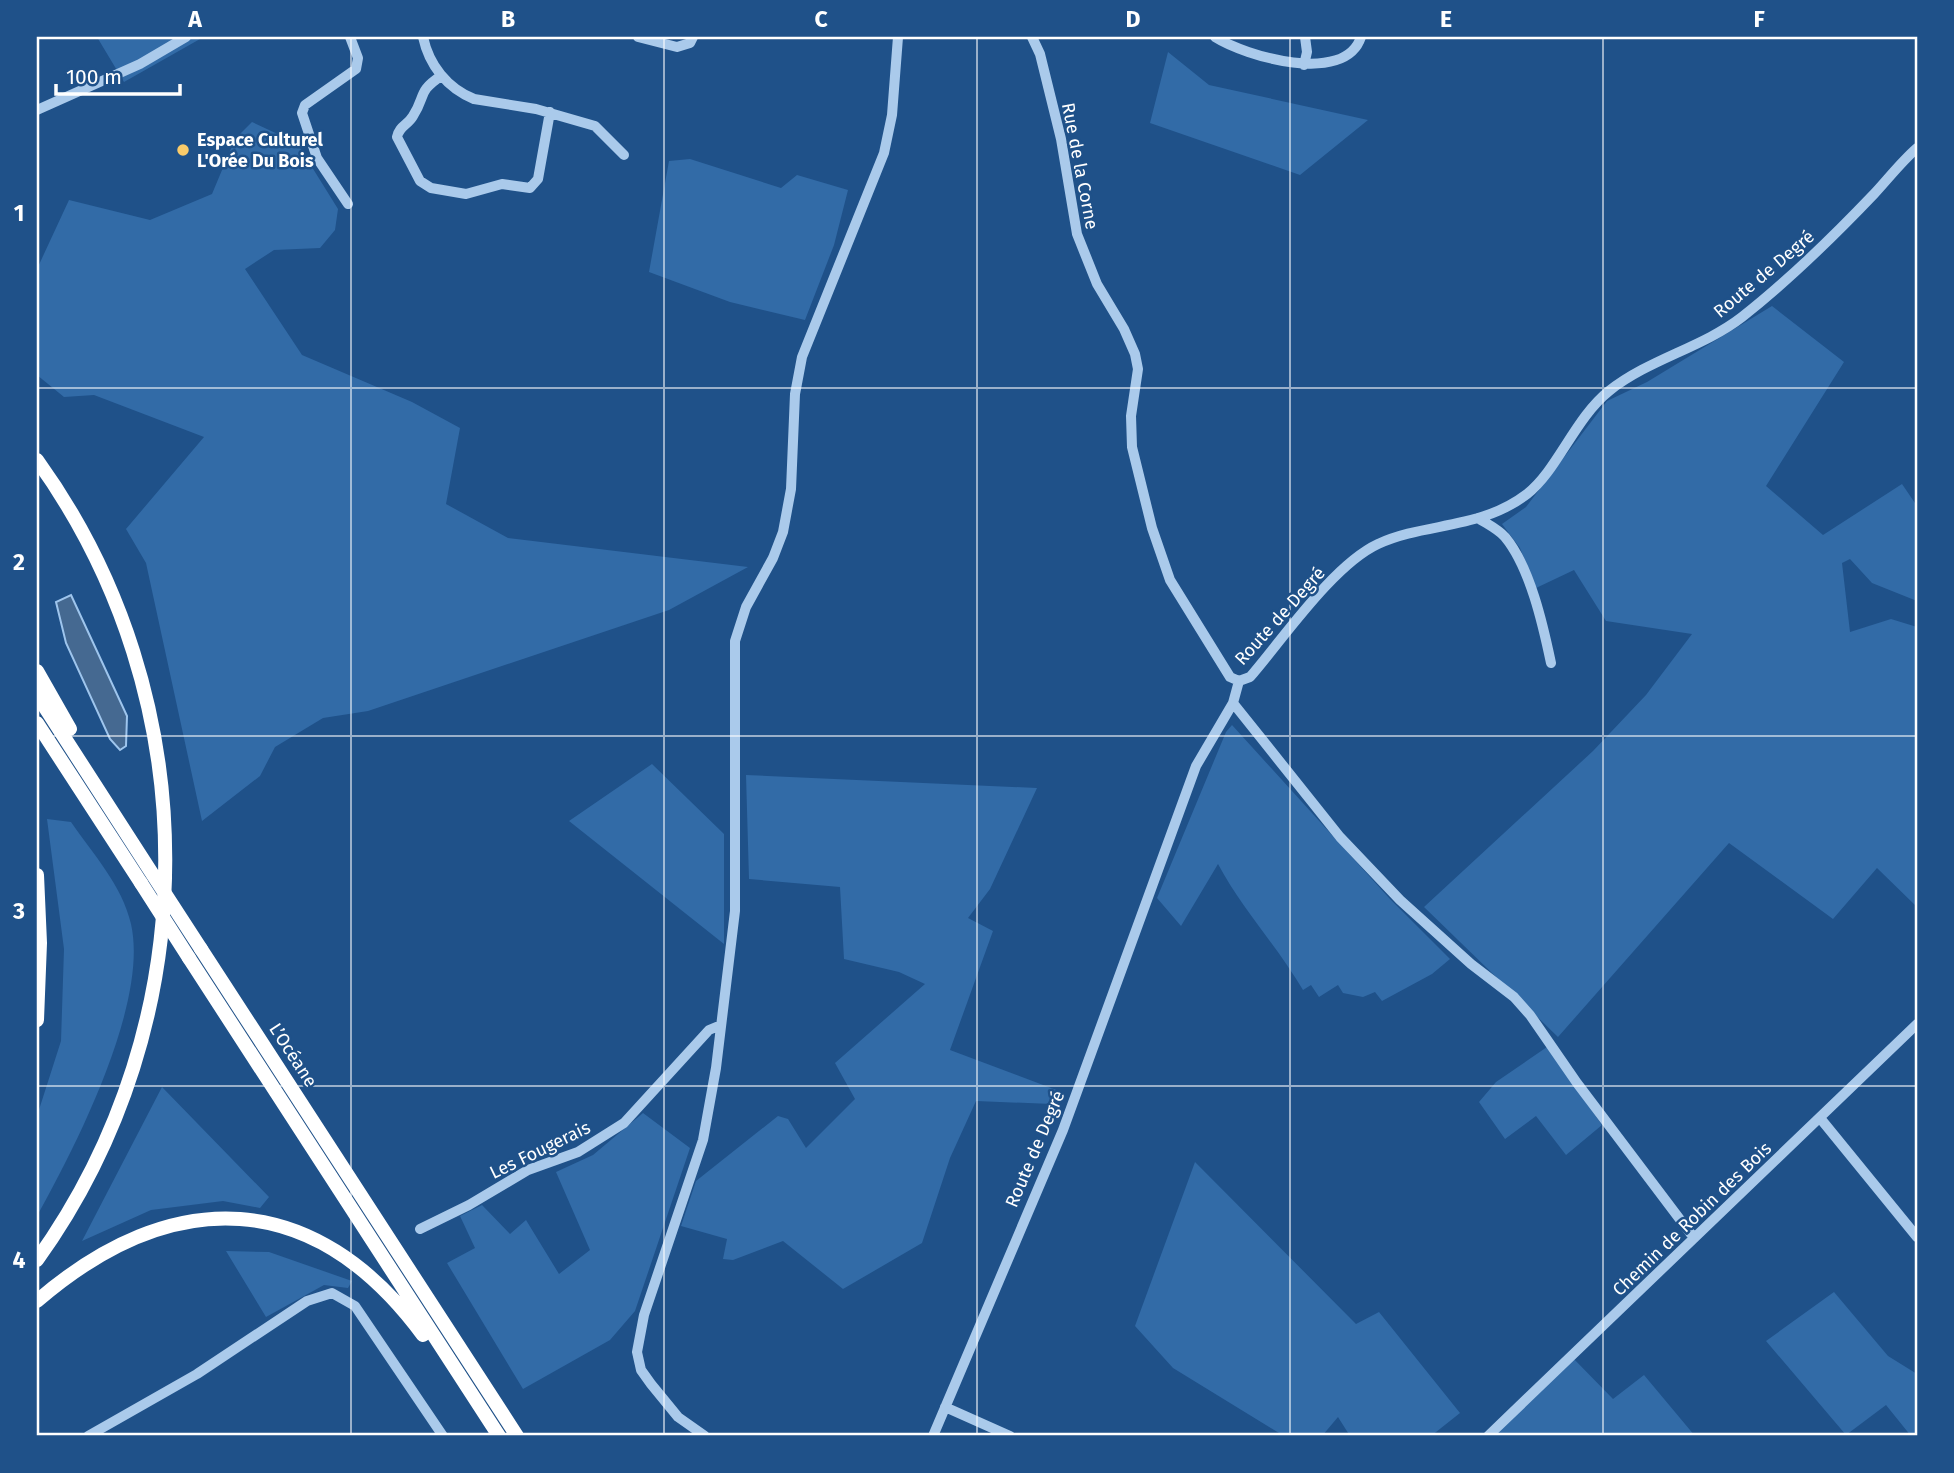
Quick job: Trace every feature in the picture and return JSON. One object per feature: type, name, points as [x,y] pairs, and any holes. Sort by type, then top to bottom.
[{"type":"highway","points":[[37,460],[74,517],[105,577],[137,667],[158,758],[166,816],[167,879],[153,990],[127,1089],[81,1189],[37,1260]]},
{"type":"highway","points":[[37,671],[99,777],[104,799]]},
{"type":"highway","name":"L’Océane","points":[[37,695],[104,799],[147,879]]},
{"type":"highway","name":"L’Océane","points":[[37,723],[147,879],[517,1436]]},
{"type":"highway","points":[[37,875],[37,1020]]},
{"type":"highway","name":"L’Océane","points":[[195,953],[453,1367],[499,1436]]},
{"type":"highway","points":[[37,1301],[87,1262],[122,1242],[153,1230],[211,1218],[264,1221],[319,1241],[362,1268],[408,1316],[436,1352],[453,1367]]},
{"type":"street","points":[[37,110],[105,81],[186,37]]},
{"type":"street","points":[[348,204],[317,158],[302,113],[305,105],[356,69],[358,58],[349,37]]},
{"type":"street","points":[[423,37],[429,56],[441,76],[454,89],[474,99],[550,112],[595,126],[624,155]]},
{"type":"street","points":[[638,37],[677,47],[686,46],[693,37]]},
{"type":"street","points":[[705,1436],[678,1417],[641,1370],[637,1352],[644,1315],[703,1140],[721,1025],[735,911],[735,641],[746,607],[783,532],[791,489],[797,375],[884,153],[892,115],[898,37]]},
{"type":"street","name":"Rue de la Corne","points":[[1032,37],[1040,54],[1061,139],[1077,234],[1093,276],[1135,354],[1138,369],[1131,416],[1132,447],[1152,528],[1174,588],[1230,677],[1240,681]]},
{"type":"street","points":[[1215,37],[1226,44],[1304,65],[1327,64],[1346,56],[1361,37]]},
{"type":"street","points":[[1304,65],[1307,52],[1305,37]]},
{"type":"street","points":[[441,76],[425,88],[415,114],[399,129],[397,138],[420,181],[431,188],[466,194],[502,184],[530,188],[538,178],[550,112]]},
{"type":"street","name":"Route de Degré","points":[[933,1436],[1063,1130],[1196,766],[1233,703],[1240,681],[1250,677],[1348,564],[1368,549],[1401,536],[1478,518],[1507,508],[1530,492],[1590,408],[1609,391],[1630,377],[1712,338],[1742,317],[1830,239],[1917,148]]},
{"type":"street","points":[[1478,518],[1497,530],[1511,548],[1538,606],[1551,663]]},
{"type":"street","points":[[1233,703],[1340,837],[1392,891],[1471,964],[1514,997],[1530,1015],[1694,1238]]},
{"type":"street","name":"Chemin de Robin des Bois","points":[[1488,1436],[1917,1024]]},
{"type":"street","name":"Les Fougerais","points":[[420,1229],[469,1205],[528,1170],[578,1152],[624,1123],[709,1030],[721,1025]]},
{"type":"street","points":[[1820,1118],[1917,1237]]},
{"type":"street","points":[[88,1436],[197,1374],[307,1301],[332,1293],[355,1306],[443,1436]]},
{"type":"street","points":[[945,1407],[1010,1436]]},
{"type":"shaded area","points":[[97,37],[198,37],[200,39],[124,82]]},
{"type":"shaded area","points":[[1168,52],[1209,85],[1368,120],[1300,175],[1150,123]]},
{"type":"shaded area","points":[[252,122],[297,143],[338,209],[335,230],[320,248],[274,250],[245,269],[302,355],[412,402],[460,428],[446,504],[508,538],[748,567],[669,610],[368,711],[323,718],[275,747],[260,776],[202,821],[146,563],[126,529],[204,437],[94,395],[64,397],[37,375],[37,269],[69,200],[150,220],[212,194],[235,139]]},
{"type":"shaded area","points":[[690,159],[781,188],[797,175],[848,190],[834,245],[805,320],[730,302],[649,272],[669,161]]},
{"type":"shaded area","points":[[1772,306],[1844,362],[1766,486],[1823,535],[1902,484],[1917,506],[1917,601],[1872,583],[1850,559],[1842,563],[1850,632],[1891,619],[1917,627],[1917,907],[1877,868],[1833,919],[1729,843],[1558,1037],[1424,907],[1593,751],[1646,695],[1692,634],[1606,621],[1574,570],[1536,588],[1520,548],[1502,524],[1526,507],[1607,401],[1647,382]]},
{"type":"shaded area","points":[[71,595],[127,716],[126,746],[120,750],[110,739],[66,643],[56,602]]},
{"type":"shaded area","points":[[1232,725],[1390,899],[1450,959],[1432,974],[1382,1001],[1375,992],[1363,997],[1343,993],[1338,985],[1319,997],[1311,985],[1303,990],[1218,864],[1181,926],[1157,898],[1226,732]]},
{"type":"shaded area","points":[[652,764],[724,834],[724,944],[569,821]]},
{"type":"shaded area","points":[[746,775],[1037,788],[990,889],[968,918],[993,931],[950,1050],[1059,1091],[1052,1104],[976,1101],[950,1158],[922,1243],[843,1289],[783,1241],[733,1260],[723,1259],[727,1239],[681,1226],[696,1181],[778,1116],[788,1119],[806,1148],[855,1099],[835,1063],[925,984],[899,972],[844,959],[840,887],[749,879]]},
{"type":"shaded area","points":[[47,819],[71,822],[106,870],[127,910],[134,956],[129,993],[105,1073],[71,1152],[37,1216],[37,1116],[61,1041],[64,949]]},
{"type":"shaded area","points":[[1547,1047],[1602,1125],[1566,1155],[1536,1116],[1505,1139],[1479,1102],[1496,1082]]},
{"type":"shaded area","points":[[162,1087],[269,1197],[260,1208],[223,1201],[151,1210],[82,1241]]},
{"type":"shaded area","points":[[643,1113],[690,1148],[635,1311],[610,1340],[523,1389],[447,1263],[475,1248],[460,1216],[482,1205],[510,1234],[526,1220],[559,1274],[590,1250],[556,1172],[593,1155]]},
{"type":"shaded area","points":[[1195,1162],[1356,1324],[1379,1312],[1460,1413],[1431,1436],[1350,1436],[1338,1417],[1322,1436],[1284,1436],[1173,1368],[1135,1326]]},
{"type":"shaded area","points":[[226,1251],[269,1252],[352,1281],[348,1288],[324,1285],[266,1317]]},
{"type":"shaded area","points":[[1834,1292],[1888,1356],[1917,1374],[1917,1436],[1911,1436],[1886,1405],[1846,1435],[1766,1341]]},
{"type":"shaded area","points":[[1570,1355],[1613,1399],[1644,1375],[1695,1436],[1486,1436]]},
{"type":"place","name":"Espace Culturel L'Orée Du Bois","points":[[183,150]]}]
